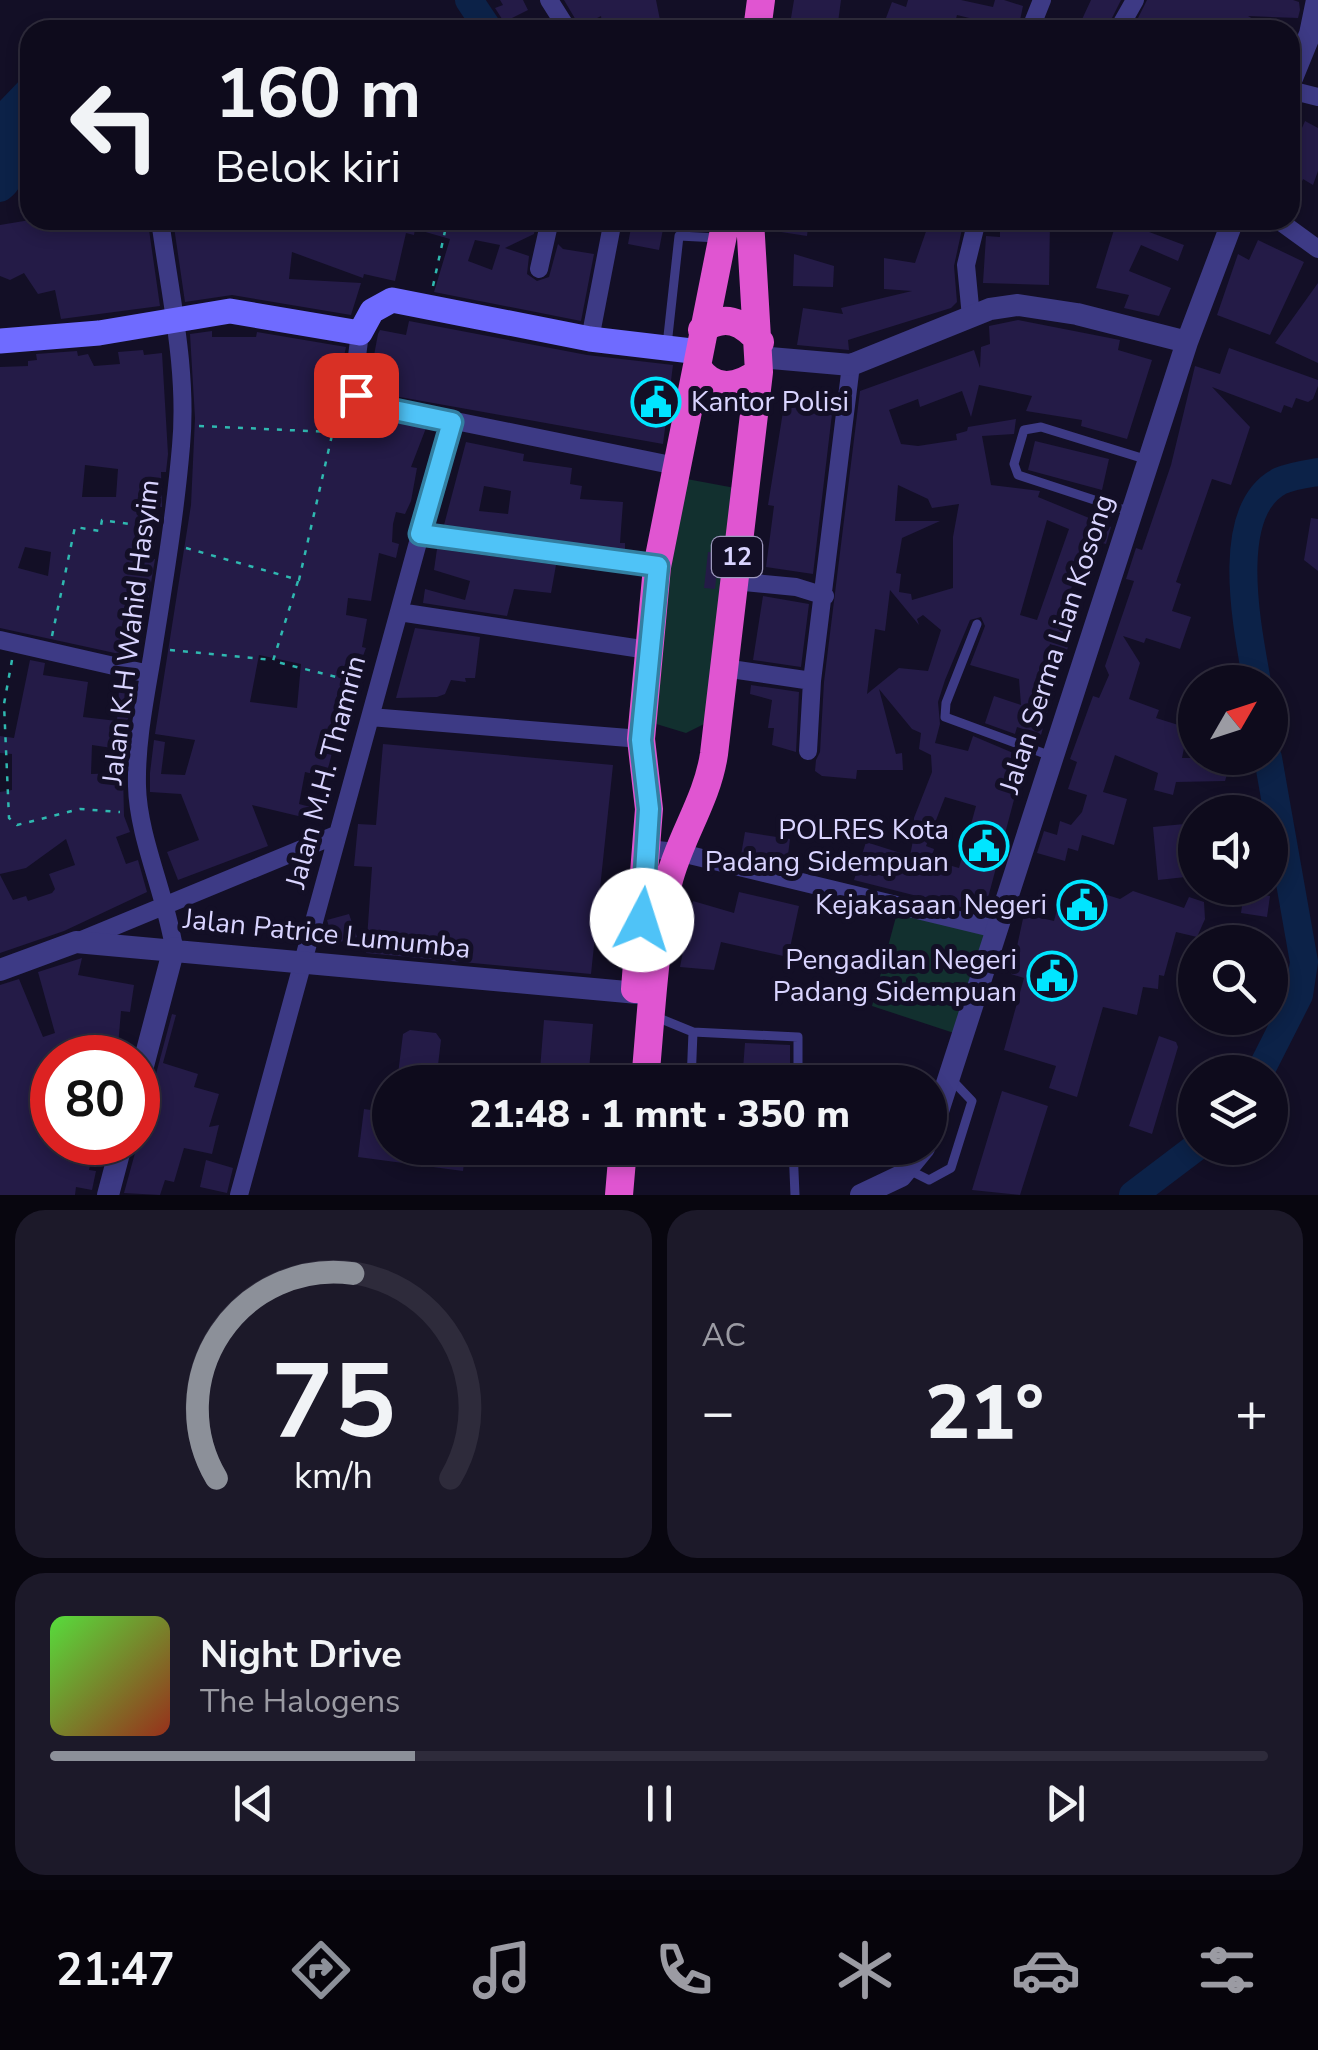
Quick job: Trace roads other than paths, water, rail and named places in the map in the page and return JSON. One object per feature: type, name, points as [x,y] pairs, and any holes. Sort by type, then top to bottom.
[{"type":"highway","name":"12","points":[[646,1065],[649,809],[641,740],[648,650],[676,466],[724,230]]},
{"type":"highway","name":"12","points":[[632,1065],[677,852],[711,772],[759,357],[751,230]]},
{"type":"highway","points":[[732,321],[746,327],[759,357],[740,384],[725,386],[710,381],[700,350],[712,323],[732,321]]},
{"type":"highway","points":[[649,809],[694,818]]},
{"type":"highway","points":[[619,1195],[629,1165]]},
{"type":"highway","points":[[635,1165],[636,1195]]},
{"type":"main road","points":[[0,341],[244,312],[360,333],[372,311],[388,301],[590,339],[700,350]]},
{"type":"street","points":[[1300,60],[1317,0]]},
{"type":"street","name":"Jalan K.H Wahid Hasyim","points":[[161,230],[172,320],[182,354],[182,426],[171,537],[139,746],[137,807],[166,901],[174,948]]},
{"type":"street","points":[[540,269],[548,230]]},
{"type":"street","points":[[590,339],[611,230]]},
{"type":"street","points":[[970,317],[966,265],[975,230]]},
{"type":"street","name":"Jalan Serma Lian Kosong","points":[[947,1087],[1187,342],[1230,230]]},
{"type":"street","points":[[1292,230],[1318,248]]},
{"type":"street","points":[[759,357],[851,365],[1005,305],[1030,306],[1187,342]]},
{"type":"street","points":[[360,333],[354,387],[362,402],[676,466]]},
{"type":"street","points":[[808,751],[812,681],[851,365]]},
{"type":"street","name":"Jalan M.H. Thamrin","points":[[240,1195],[452,422]]},
{"type":"street","points":[[420,534],[658,566]]},
{"type":"street","points":[[734,581],[796,587],[825,596]]},
{"type":"street","points":[[399,612],[648,650]]},
{"type":"street","points":[[8,642],[150,674]]},
{"type":"street","points":[[724,668],[812,681]]},
{"type":"street","points":[[370,717],[641,740]]},
{"type":"street","points":[[76,942],[166,901],[338,834]]},
{"type":"street","points":[[647,849],[677,852],[996,930]]},
{"type":"street","name":"Jalan Patrice Lumumba","points":[[0,970],[76,942],[174,948],[646,1001]]},
{"type":"street","points":[[151,1035],[174,948]]},
{"type":"street","points":[[108,1195],[116,1165]]},
{"type":"street","points":[[862,1195],[912,1165]]},
{"type":"lane","points":[[666,348],[679,236],[724,230]]},
{"type":"lane","points":[[1131,512],[1018,475],[1014,464],[1024,430],[1041,427],[1148,460]]},
{"type":"lane","points":[[977,624],[946,702],[945,717],[1051,756]]},
{"type":"lane","points":[[646,1001],[693,1032],[798,1036],[798,1065]]},
{"type":"lane","points":[[692,1065],[693,1032]]},
{"type":"lane","points":[[909,1170],[929,1180],[951,1168],[972,1101],[950,1078]]},
{"type":"lane","points":[[794,1165],[795,1195]]},
{"type":"waterway","points":[[469,0],[482,20]]},
{"type":"waterway","points":[[0,188],[7,181],[12,164],[6,115],[20,100]]},
{"type":"waterway","points":[[1254,665],[1243,574],[1251,518],[1262,496],[1280,481],[1318,472]]},
{"type":"waterway","points":[[1269,1055],[1299,995],[1304,962],[1271,775]]},
{"type":"waterway","points":[[1133,1195],[1178,1161]]},
{"type":"place","name":"Kantor Polisi","points":[[656,402]]},
{"type":"place","name":"POLRES Kota Padang Sidempuan","points":[[984,846]]},
{"type":"place","name":"Kejakasaan Negeri","points":[[1082,905]]},
{"type":"place","name":"Pengadilan Negeri Padang Sidempuan","points":[[1052,976]]}]
